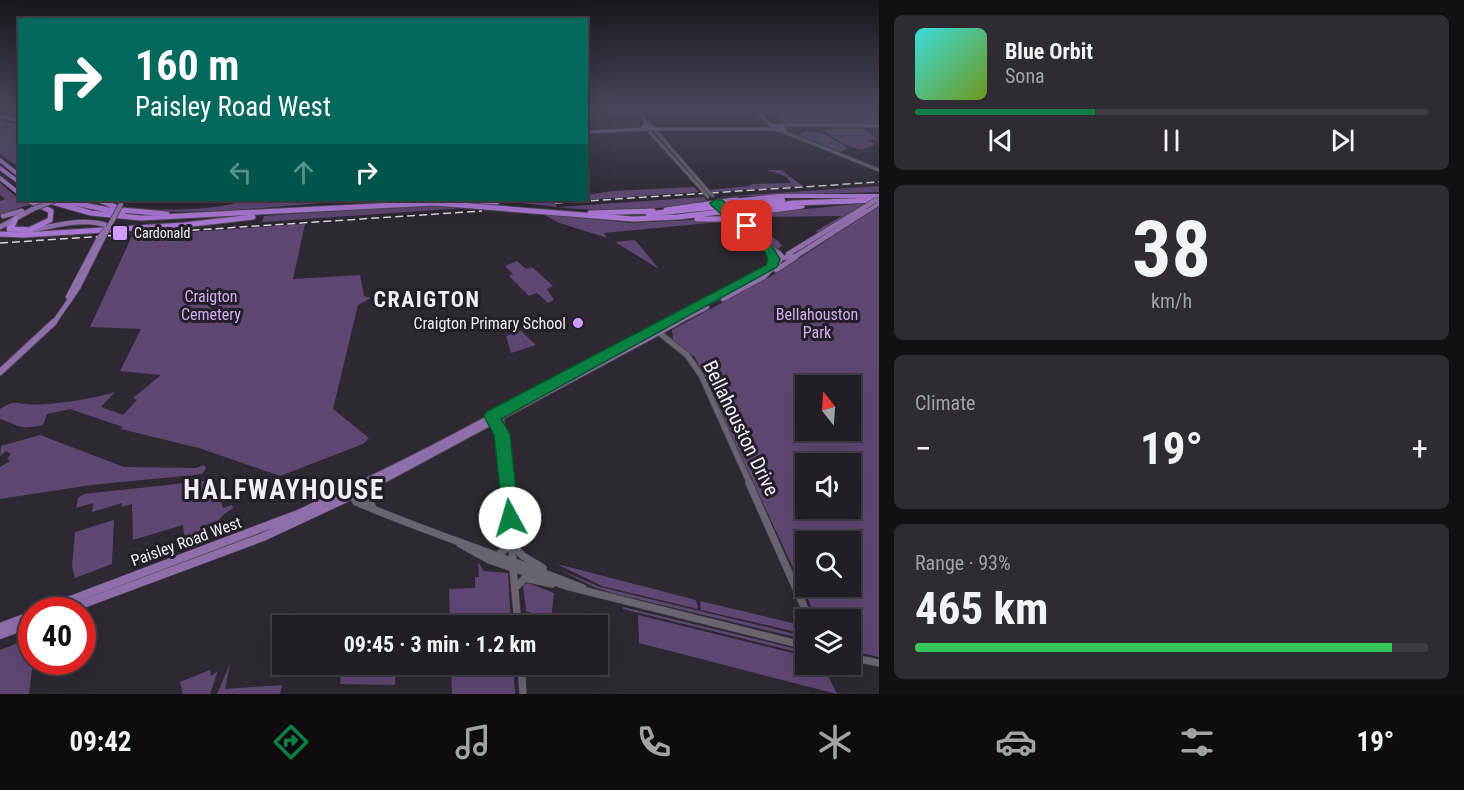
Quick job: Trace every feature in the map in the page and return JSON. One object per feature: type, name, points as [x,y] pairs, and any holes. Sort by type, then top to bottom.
[{"type":"highway","points":[[0,159],[18,169]]},
{"type":"highway","points":[[0,159],[18,174]]},
{"type":"highway","points":[[0,168],[18,182]]},
{"type":"highway","points":[[0,178],[18,192]]},
{"type":"highway","points":[[590,213],[644,212],[699,205],[713,199],[734,200],[779,196],[878,200]]},
{"type":"highway","points":[[475,201],[590,213],[659,214],[796,199],[878,200]]},
{"type":"highway","points":[[701,219],[729,214],[878,200]]},
{"type":"highway","points":[[12,224],[33,229],[52,218],[49,210],[30,201]]},
{"type":"highway","points":[[49,201],[91,213],[135,218],[434,203],[646,219],[794,203],[863,201]]},
{"type":"highway","points":[[60,201],[115,212],[167,214],[383,201]]},
{"type":"highway","points":[[102,201],[121,210],[167,214]]},
{"type":"highway","points":[[0,234],[23,235],[184,225],[313,209]]},
{"type":"highway","points":[[524,209],[623,221],[725,219],[739,223],[744,215],[759,211]]},
{"type":"main road","points":[[769,274],[878,200]]},
{"type":"main road","points":[[864,209],[878,200]]},
{"type":"main road","points":[[2,216],[52,201]]},
{"type":"main road","points":[[0,367],[44,329],[56,314],[81,276],[121,202]]},
{"type":"main road","points":[[0,228],[12,224],[32,208]]},
{"type":"main road","name":"Paisley Road West","points":[[778,255],[793,253],[864,209]]},
{"type":"main road","points":[[2,216],[11,216],[12,231],[24,232],[101,222],[109,226]]},
{"type":"main road","points":[[0,228],[9,233],[22,234],[88,223],[103,225],[101,236],[82,282],[46,331],[0,372]]},
{"type":"main road","points":[[778,255],[796,256]]},
{"type":"main road","name":"Paisley Road West","points":[[79,597],[272,525],[360,489],[769,274],[778,267],[778,255]]},
{"type":"main road","name":"Paisley Road West","points":[[657,331],[771,267],[778,255]]},
{"type":"main road","name":"Paisley Road West","points":[[96,599],[263,537],[351,493]]},
{"type":"main road","points":[[0,627],[18,620]]},
{"type":"main road","points":[[0,634],[18,628]]},
{"type":"street","points":[[657,140],[713,199],[778,255]]},
{"type":"street","points":[[662,140],[713,199]]},
{"type":"street","points":[[806,140],[879,170]]},
{"type":"street","name":"Bellahouston Drive","points":[[657,331],[688,357],[701,375],[805,609]]},
{"type":"street","points":[[496,417],[502,434],[517,615]]},
{"type":"street","points":[[360,489],[374,509]]},
{"type":"street","points":[[351,493],[356,502],[460,544],[554,575],[599,595]]},
{"type":"street","points":[[460,544],[489,560],[566,586],[795,643]]},
{"type":"street","points":[[498,555],[512,544]]},
{"type":"street","points":[[512,544],[523,556],[554,575]]},
{"type":"street","points":[[515,588],[525,578],[566,586]]},
{"type":"street","points":[[861,659],[879,663]]},
{"type":"street","points":[[522,675],[523,694]]},
{"type":"green space","points":[[0,140],[18,140],[18,166],[0,154]]},
{"type":"green space","points":[[812,140],[835,140],[848,148],[841,152]]},
{"type":"green space","points":[[838,140],[869,140],[875,145],[861,150]]},
{"type":"green space","points":[[766,170],[781,170],[803,186],[711,192],[708,190],[752,184],[791,183],[785,176]]},
{"type":"green space","points":[[0,183],[18,198],[18,201],[32,204],[0,214],[0,201],[5,199],[0,195]]},
{"type":"green space","points":[[879,186],[879,192],[717,197]]},
{"type":"green space","points":[[694,187],[699,192],[588,200],[588,195],[612,191]]},
{"type":"green space","points":[[704,197],[707,201],[670,207],[595,210],[558,207]]},
{"type":"green space","points":[[243,201],[347,201],[241,210],[182,212],[123,208],[170,210]]},
{"type":"green space","points":[[503,201],[570,201],[555,202],[557,207]]},
{"type":"green space","points":[[866,203],[818,233],[816,231],[842,216],[766,217],[754,222],[756,227],[779,242],[782,246],[778,249],[743,222],[742,218],[756,214]]},
{"type":"green space","points":[[407,205],[480,207],[262,222],[264,216]]},
{"type":"green space","name":"Bellahouston Park","points":[[879,206],[879,657],[861,653],[861,609],[812,609],[807,597],[861,597],[861,531],[795,531],[795,572],[695,357],[673,340],[672,330],[777,273]]},
{"type":"green space","points":[[543,214],[631,223],[710,219],[731,221],[604,233],[607,238],[557,222]]},
{"type":"green space","name":"Craigton Cemetery","points":[[305,224],[293,279],[360,275],[364,296],[371,298],[358,305],[333,409],[369,438],[363,444],[280,476],[199,448],[121,429],[123,427],[70,409],[47,414],[43,425],[20,426],[0,419],[0,409],[15,403],[34,405],[57,403],[115,392],[101,407],[123,415],[137,400],[133,398],[161,375],[120,371],[141,329],[90,327],[132,236]]},
{"type":"green space","points":[[635,240],[659,269],[615,242]]},
{"type":"green space","points":[[517,261],[526,269],[532,267],[553,286],[547,289],[554,300],[548,303],[537,293],[529,296],[509,276],[513,274],[505,266]]},
{"type":"green space","points":[[521,331],[536,345],[511,353],[506,336]]},
{"type":"green space","points":[[40,435],[124,467],[196,468],[204,465],[206,468],[202,474],[91,485],[0,499],[0,467],[10,461],[7,459],[11,454],[6,451],[0,456],[1,446]]},
{"type":"green space","points":[[204,481],[212,489],[217,488],[223,508],[232,505],[233,508],[223,515],[212,529],[185,540],[183,525],[133,540],[132,504],[122,507],[122,503],[92,512],[93,503],[76,508],[78,498],[84,494]]},
{"type":"green space","points":[[114,520],[112,564],[75,578],[72,566],[75,532]]},
{"type":"green space","points":[[478,562],[484,571],[508,573],[510,615],[450,615],[449,589],[475,588],[475,577],[479,577]]},
{"type":"green space","points":[[557,564],[696,600],[698,609],[602,586]]},
{"type":"green space","points":[[558,569],[600,587],[795,634],[795,637],[612,593],[594,587]]},
{"type":"green space","points":[[528,583],[554,593],[552,615],[537,615],[526,611],[523,585]]},
{"type":"green space","points":[[700,601],[795,624],[795,632],[701,610]]},
{"type":"green space","points":[[623,607],[795,649],[795,652],[623,609]]},
{"type":"green space","points":[[638,615],[795,654],[795,675],[828,675],[837,694],[639,643]]},
{"type":"green space","points":[[18,643],[18,675],[31,675],[29,694],[0,694],[0,650]]},
{"type":"green space","points":[[230,664],[225,689],[282,685],[280,694],[217,694]]},
{"type":"green space","points":[[210,670],[211,676],[218,671],[210,694],[183,694],[180,682]]},
{"type":"green space","points":[[341,675],[396,675],[395,685],[340,684]]},
{"type":"green space","points":[[451,675],[514,675],[515,694],[452,694]]},
{"type":"railway","points":[[588,201],[879,182]]},
{"type":"railway","points":[[555,203],[586,201]]},
{"type":"railway","points":[[0,243],[482,211]]},
{"type":"place","name":"Cardonald","points":[[120,233]]},
{"type":"place","name":"Craigton Primary School","points":[[578,323]]},
{"type":"district","name":"CRAIGTON","points":[[427,299]]},
{"type":"district","name":"HALFWAYHOUSE","points":[[284,490]]},
{"type":"route","points":[[510,518],[502,434],[491,416],[624,344],[727,293],[771,267],[773,255],[763,243],[715,203],[718,202],[747,226]]}]
